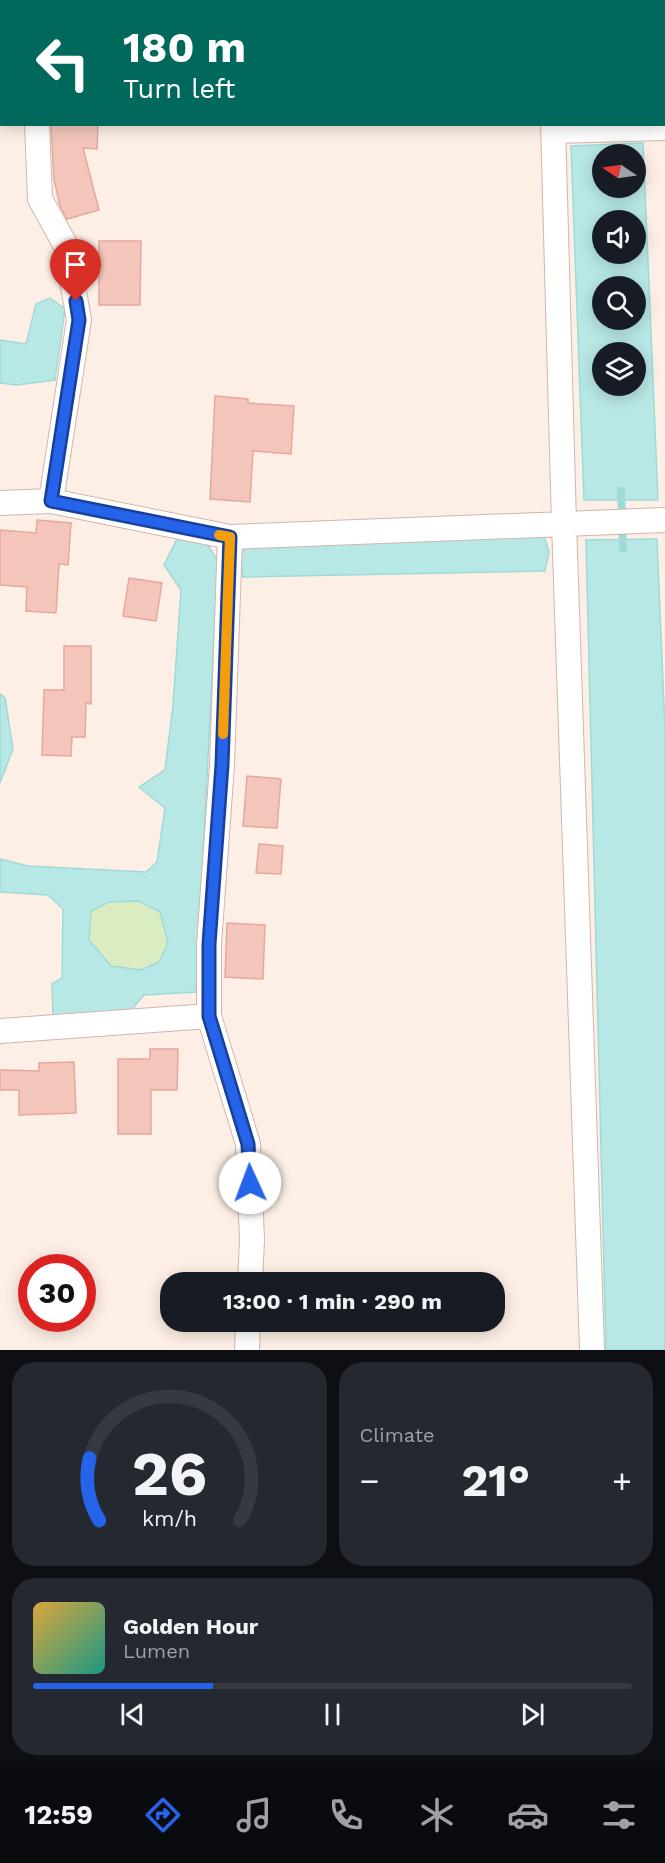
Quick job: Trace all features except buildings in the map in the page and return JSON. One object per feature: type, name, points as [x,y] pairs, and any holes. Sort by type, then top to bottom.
[{"type":"street","points":[[37,126],[40,199],[66,246],[79,320],[51,501]]},
{"type":"street","points":[[592,1350],[564,524],[554,128],[665,128]]},
{"type":"street","points":[[0,503],[51,501],[230,537],[665,520]]},
{"type":"street","points":[[230,537],[222,765],[209,944],[209,1016],[248,1144],[252,1240],[250,1272]]},
{"type":"street","points":[[0,1032],[209,1016]]},
{"type":"street","points":[[247,1350],[248,1332]]},
{"type":"green space","points":[[139,901],[161,913],[168,943],[159,962],[141,970],[111,966],[89,940],[91,911],[109,902]]},
{"type":"water","points":[[592,145],[592,198],[645,198],[646,210],[592,210],[592,264],[646,264],[646,214],[658,500],[584,500],[571,146]]},
{"type":"water","points":[[50,298],[65,309],[55,380],[17,385],[0,383],[0,340],[26,344],[36,304]]},
{"type":"water","points":[[179,535],[208,545],[218,561],[196,992],[144,995],[127,1015],[53,1018],[52,984],[62,978],[63,909],[48,895],[0,892],[0,859],[28,866],[146,872],[157,862],[165,808],[139,787],[165,770],[173,705],[181,590],[164,565]],"holes":[[[139,901],[160,912],[168,943],[159,962],[141,970],[111,966],[89,940],[91,911],[109,902]]]},
{"type":"water","points":[[544,536],[549,552],[545,571],[243,577],[240,555],[248,546]]},
{"type":"water","points":[[657,539],[665,730],[665,1350],[606,1350],[586,540]]},
{"type":"water","points":[[0,694],[5,698],[13,749],[0,783]]},
{"type":"waterway","points":[[621,491],[623,548]]},
{"type":"slow traffic","points":[[219,535],[230,537],[223,734]]},
{"type":"route","points":[[76,301],[79,320],[51,501],[230,537],[222,765],[209,944],[209,1016],[248,1144],[250,1183]]}]
